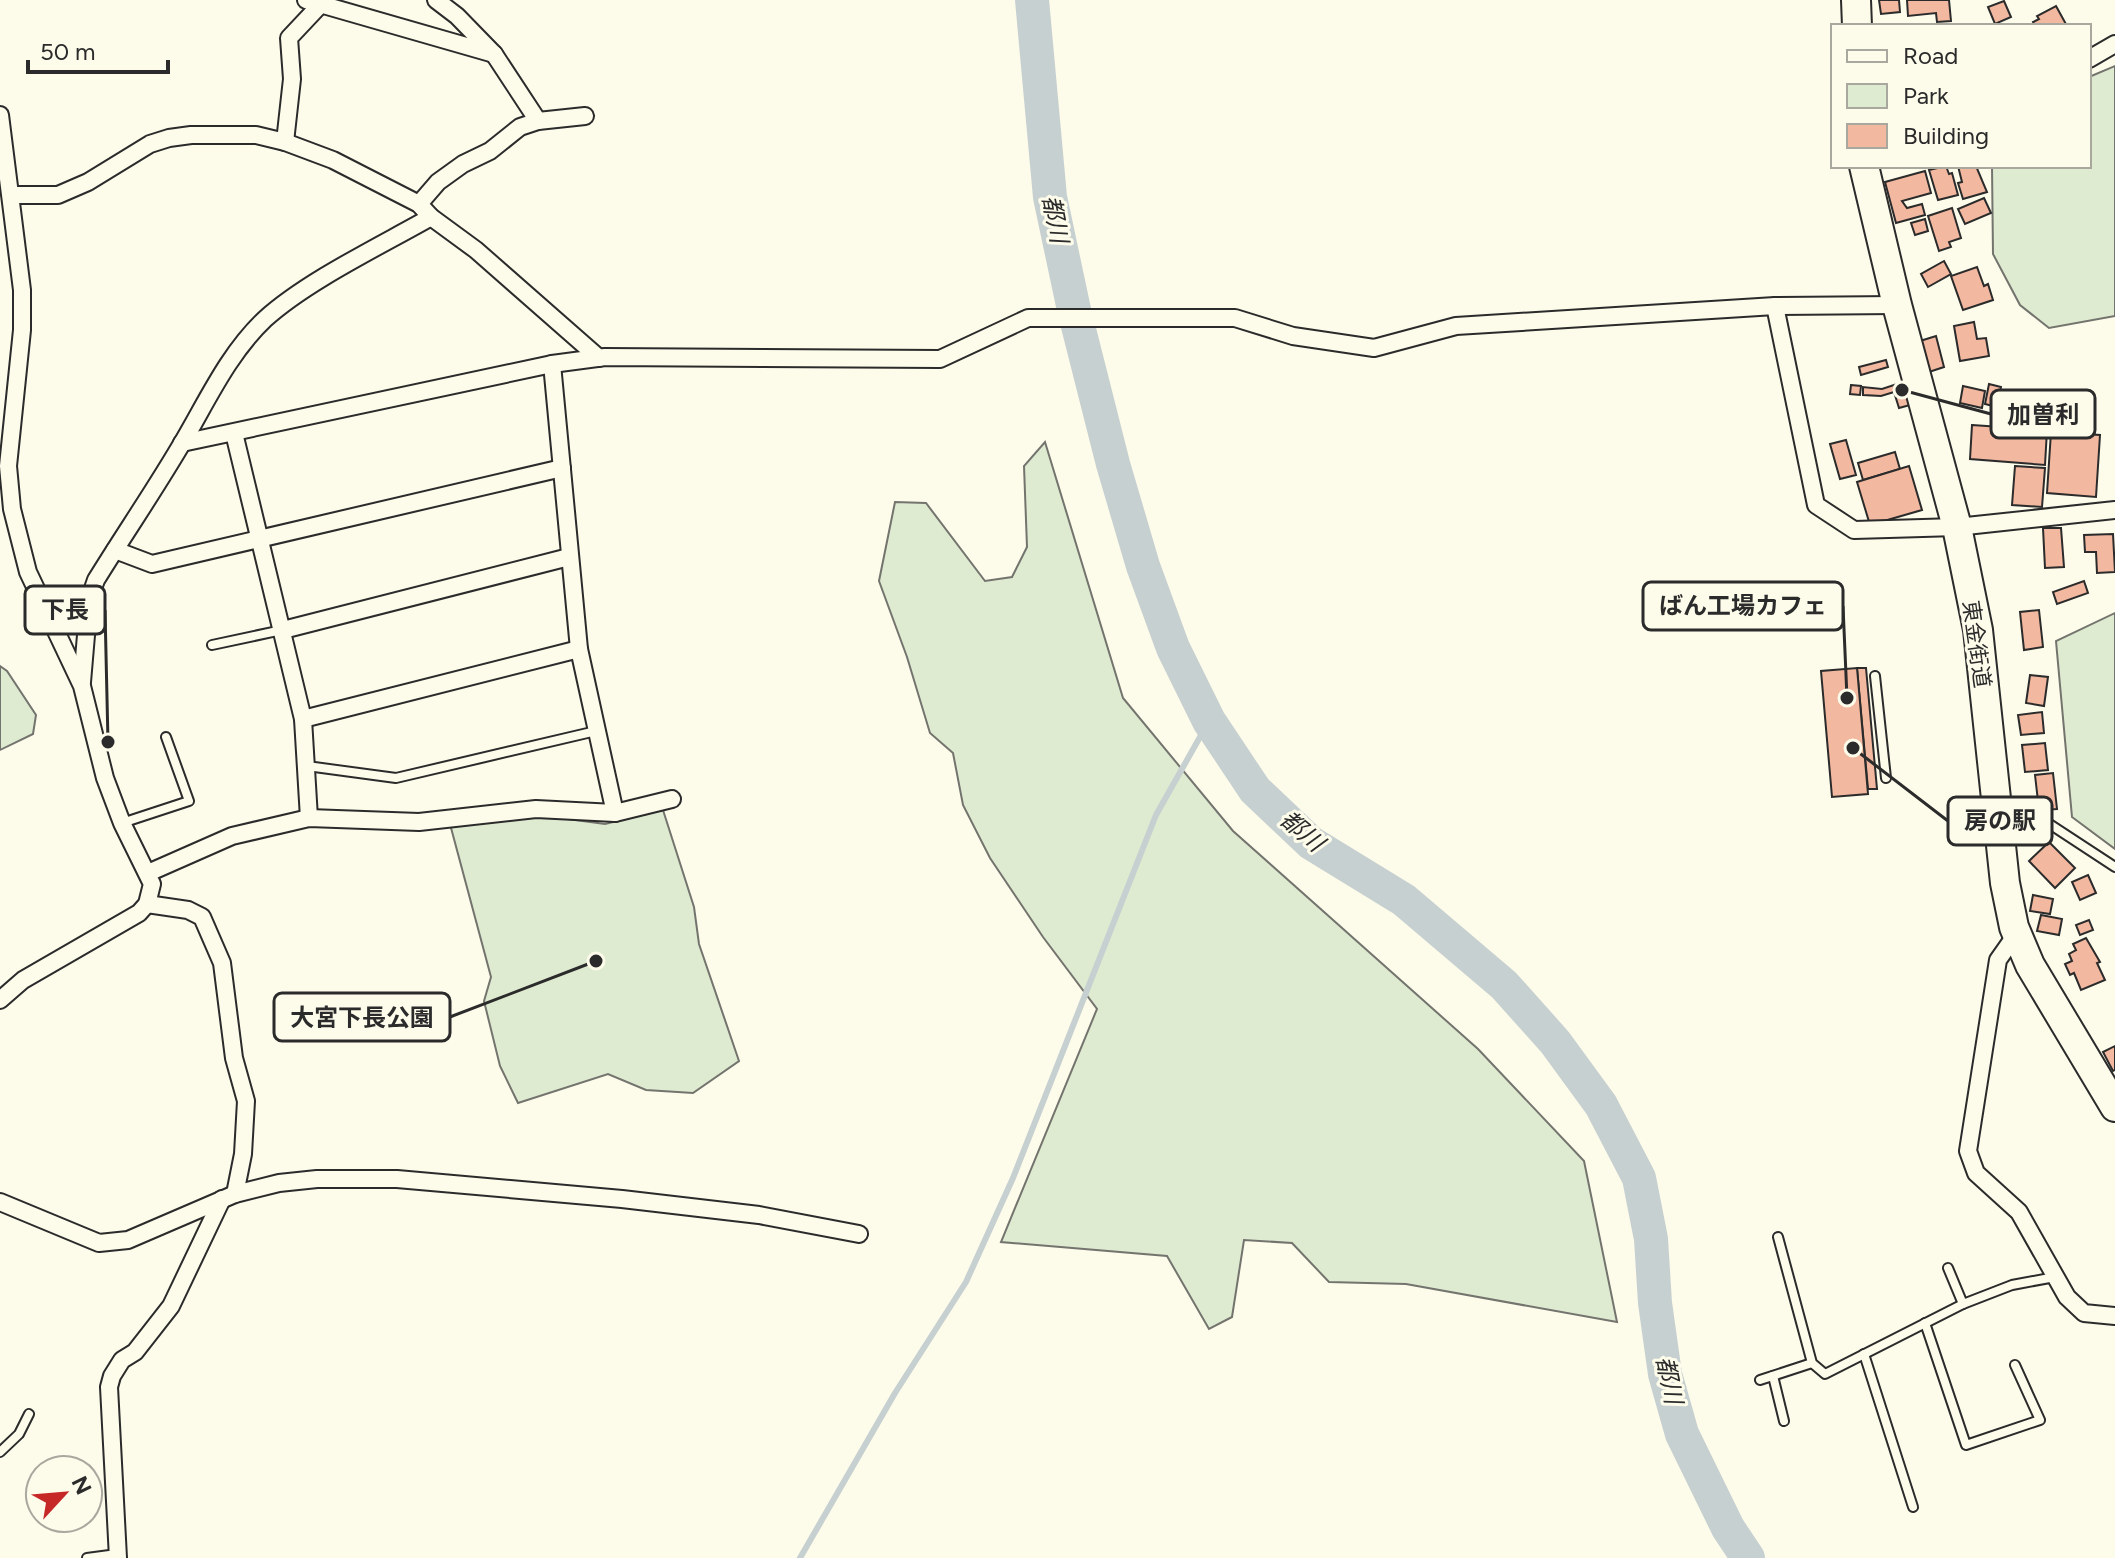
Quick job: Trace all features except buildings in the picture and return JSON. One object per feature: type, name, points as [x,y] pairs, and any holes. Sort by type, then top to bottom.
[{"type":"highway","points":[[1856,0],[1857,24]]},
{"type":"highway","name":"東金街道","points":[[1864,168],[1897,305],[1957,527],[1978,630],[2005,883],[2017,933],[2030,965],[2115,1107]]},
{"type":"street","points":[[436,0],[457,16],[494,54],[538,121]]},
{"type":"street","points":[[285,142],[292,79],[289,38],[314,2],[494,54]]},
{"type":"street","points":[[2091,58],[2115,44]]},
{"type":"street","points":[[0,115],[5,187],[22,290],[22,330],[4,482],[28,572],[82,686],[105,778],[122,823],[152,884],[147,904],[128,920],[23,980],[0,1000]]},
{"type":"street","points":[[82,686],[89,600],[96,580],[228,363],[265,319],[425,210],[438,182],[463,164],[490,151],[520,127],[538,121],[585,116]]},
{"type":"street","points":[[5,187],[58,195],[88,182],[150,144],[169,138],[256,135],[285,142],[333,160],[425,210],[476,250],[599,358]]},
{"type":"street","points":[[182,443],[552,364],[599,358],[940,359],[1028,318],[1235,318],[1293,336],[1374,348],[1456,326],[1775,306],[1897,305]]},
{"type":"street","points":[[1775,306],[1816,505],[1854,530],[1957,527],[2115,510]]},
{"type":"street","points":[[552,364],[579,649],[615,813]]},
{"type":"street","points":[[234,433],[303,719],[309,818]]},
{"type":"street","points":[[115,550],[152,564],[562,468]]},
{"type":"street","points":[[283,630],[569,557]]},
{"type":"street","points":[[303,719],[579,649]]},
{"type":"street","points":[[148,873],[232,836],[309,818],[419,822],[536,809],[615,813],[672,799]]},
{"type":"street","points":[[118,1556],[109,1387],[112,1376],[122,1360],[135,1352],[171,1306],[228,1197],[243,1154],[246,1101],[234,1058],[222,963],[202,917],[188,910],[147,904]]},
{"type":"street","points":[[2017,933],[1998,960],[1968,1151],[1976,1173],[2019,1212],[2067,1297],[2084,1313],[2115,1316]]},
{"type":"street","points":[[0,1202],[99,1243],[128,1240],[228,1197],[279,1183],[317,1179],[397,1179],[759,1215],[859,1234]]},
{"type":"lane","points":[[212,645],[283,630]]},
{"type":"lane","points":[[1875,676],[1886,778]]},
{"type":"lane","points":[[306,766],[396,778],[596,731]]},
{"type":"lane","points":[[122,823],[189,801],[166,737]]},
{"type":"lane","points":[[1997,808],[2051,825],[2115,867]]},
{"type":"lane","points":[[1778,1237],[1812,1363],[1825,1374],[1963,1304],[2012,1285],[2055,1277]]},
{"type":"lane","points":[[1948,1268],[1963,1304]]},
{"type":"lane","points":[[1925,1323],[1966,1445],[2040,1420],[2015,1365]]},
{"type":"lane","points":[[1864,1354],[1913,1507]]},
{"type":"lane","points":[[1760,1380],[1812,1363]]},
{"type":"lane","points":[[1773,1376],[1784,1421]]},
{"type":"lane","points":[[0,1452],[19,1434],[29,1414]]},
{"type":"lane","points":[[87,1558],[118,1556]]},
{"type":"green space","points":[[2115,66],[2115,316],[2049,328],[2020,305],[1993,254],[1992,168],[2091,168],[2091,76]]},
{"type":"green space","points":[[1045,442],[1123,698],[1233,831],[1478,1049],[1584,1161],[1617,1322],[1406,1284],[1329,1282],[1292,1243],[1244,1240],[1232,1317],[1209,1329],[1167,1256],[1001,1242],[1097,1009],[1043,937],[990,858],[963,805],[953,753],[930,733],[879,581],[895,502],[926,503],[985,581],[1012,577],[1027,547],[1024,466]]},
{"type":"green space","points":[[2115,613],[2115,849],[2072,817],[2056,641]]},
{"type":"green space","points":[[0,666],[7,671],[36,715],[33,734],[0,750]]},
{"type":"green space","points":[[663,810],[694,907],[699,944],[739,1061],[693,1093],[646,1090],[608,1074],[518,1103],[500,1066],[484,1001],[491,977],[450,824],[530,814],[605,824]]},
{"type":"waterway","name":"都川","points":[[1032,0],[1050,197],[1074,310],[1113,464],[1143,566],[1173,648],[1209,721],[1255,790],[1311,843],[1404,900],[1504,985],[1555,1042],[1601,1105],[1639,1178],[1651,1239],[1655,1303],[1665,1374],[1682,1434],[1728,1528],[1748,1558]]},
{"type":"waterway","points":[[800,1558],[895,1393],[966,1282],[1013,1178],[1156,815],[1209,721]]},
{"type":"place","name":"加曽利","points":[[1902,390]]},
{"type":"place","name":"ばん工場カフェ","points":[[1847,698]]},
{"type":"place","name":"下長","points":[[108,742]]},
{"type":"place","name":"房の駅","points":[[1853,748]]},
{"type":"place","name":"大宮下長公園","points":[[596,961]]}]
